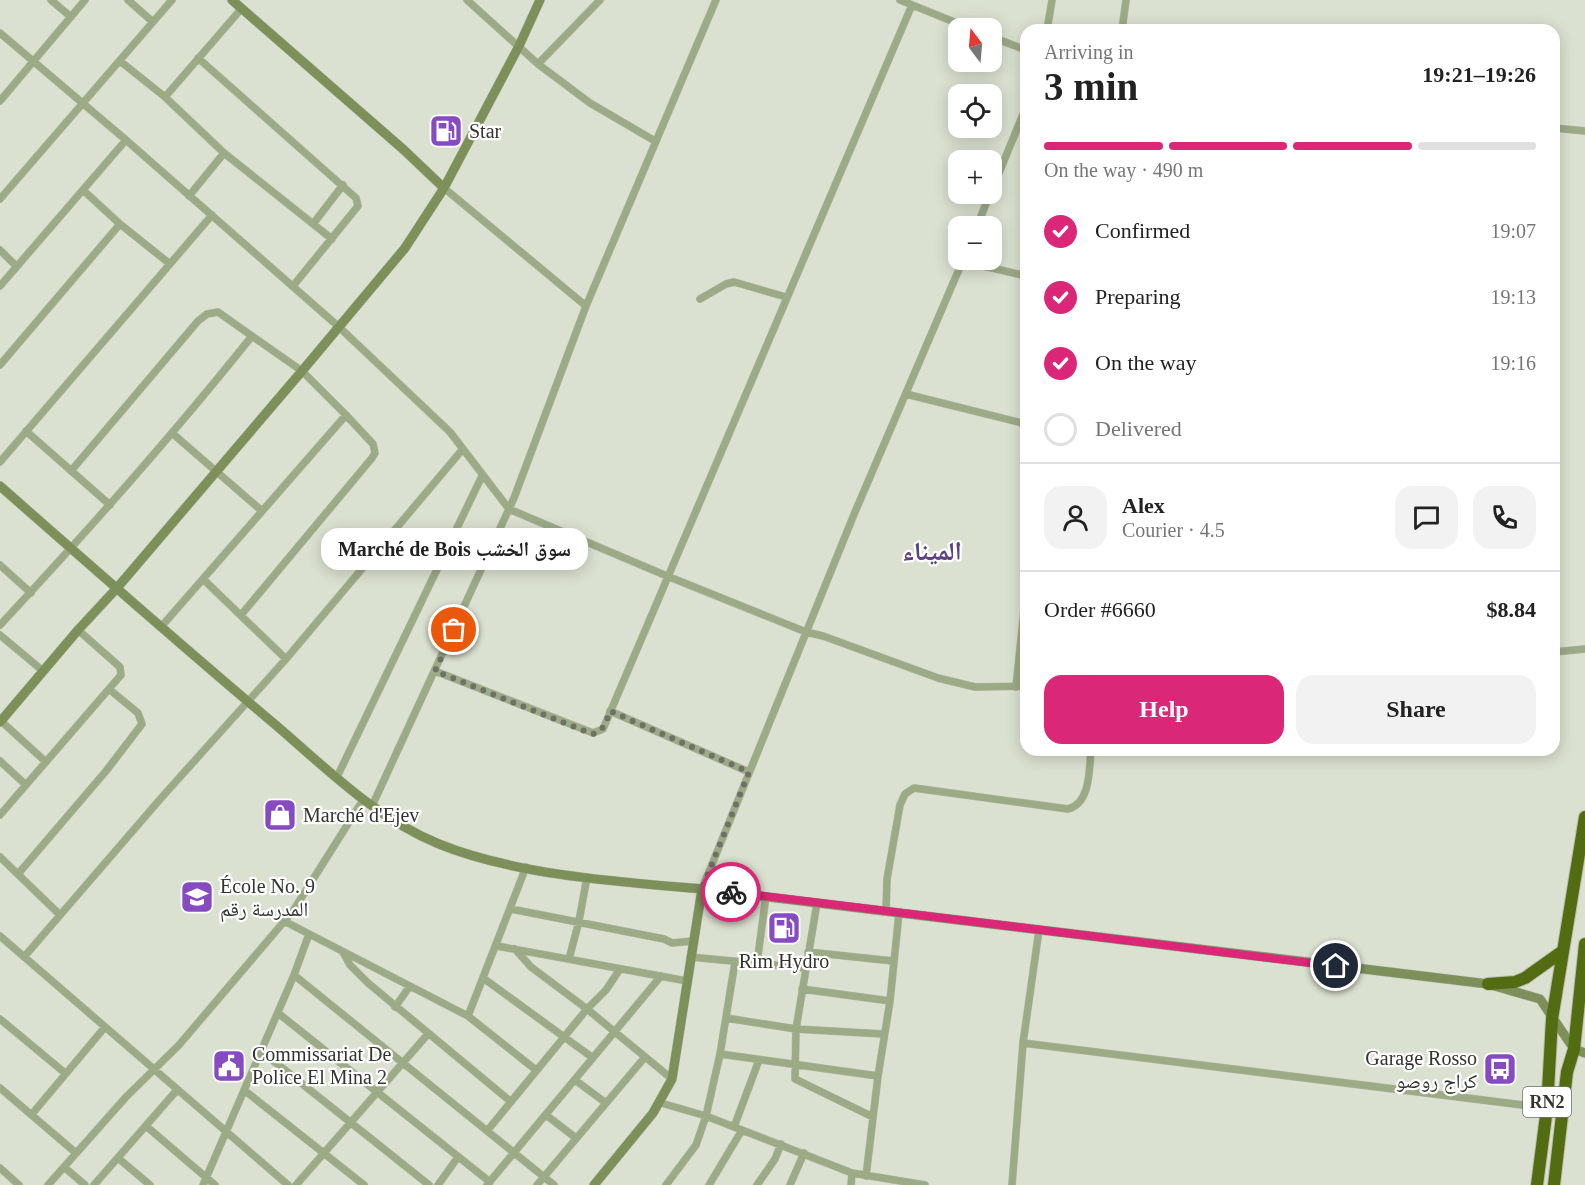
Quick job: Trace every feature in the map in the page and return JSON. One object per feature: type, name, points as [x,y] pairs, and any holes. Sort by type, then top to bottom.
[{"type":"highway","name":"RN2","points":[[1537,1185],[1547,1108],[1552,1018],[1585,817]]},
{"type":"highway","name":"RN2","points":[[1558,1184],[1567,1072],[1580,1051],[1578,1013],[1585,944]]},
{"type":"highway","points":[[1488,984],[1515,982],[1525,978],[1563,951]]},
{"type":"highway","points":[[1578,1013],[1585,1028]]},
{"type":"main road","points":[[232,0],[404,150],[444,188]]},
{"type":"main road","points":[[2,716],[117,588],[405,248],[444,188],[519,46],[540,0]]},
{"type":"main road","points":[[0,486],[363,800],[419,836],[473,857],[587,877],[766,896],[1488,984],[1540,999],[1552,1018],[1580,1051]]},
{"type":"main road","points":[[599,1183],[661,1103],[672,1079],[683,1021],[690,957],[702,889]]},
{"type":"street","points":[[51,0],[71,17]]},
{"type":"street","points":[[0,101],[85,0]]},
{"type":"street","points":[[128,0],[153,22]]},
{"type":"street","points":[[0,199],[172,0]]},
{"type":"street","points":[[467,0],[538,64],[590,103],[655,141]]},
{"type":"street","points":[[538,64],[600,0]]},
{"type":"street","points":[[372,806],[509,509],[586,306],[716,0]]},
{"type":"street","points":[[900,0],[948,20]]},
{"type":"street","points":[[1048,24],[1052,0]]},
{"type":"street","points":[[1123,24],[1126,0]]},
{"type":"street","points":[[435,671],[592,734],[603,729],[912,5]]},
{"type":"street","points":[[165,97],[242,8]]},
{"type":"street","points":[[0,33],[84,103],[339,327],[450,432],[509,509],[806,632],[823,636],[938,678],[975,687],[1020,687]]},
{"type":"street","points":[[1002,42],[1020,48]]},
{"type":"street","points":[[198,58],[356,198],[358,206],[293,286]]},
{"type":"street","points":[[120,61],[165,97],[224,153],[332,239]]},
{"type":"street","points":[[1002,165],[1020,122]]},
{"type":"street","points":[[1560,129],[1585,131]]},
{"type":"street","points":[[0,286],[126,140]]},
{"type":"street","points":[[189,196],[224,153]]},
{"type":"street","points":[[313,224],[343,185]]},
{"type":"street","points":[[444,188],[586,306]]},
{"type":"street","points":[[84,191],[120,224],[170,264]]},
{"type":"street","points":[[0,462],[212,215]]},
{"type":"street","points":[[0,365],[120,224]]},
{"type":"street","points":[[0,250],[16,266]]},
{"type":"street","points":[[702,889],[806,632],[959,270]]},
{"type":"street","points":[[1002,270],[1020,274]]},
{"type":"street","points":[[700,299],[734,282],[786,297]]},
{"type":"street","points":[[71,471],[198,321],[207,314],[218,312],[302,371],[373,444],[375,453],[241,615]]},
{"type":"street","points":[[0,626],[110,505],[252,336]]},
{"type":"street","points":[[906,394],[1020,422]]},
{"type":"street","points":[[161,627],[346,415]]},
{"type":"street","points":[[26,431],[110,505]]},
{"type":"street","points":[[172,433],[262,511]]},
{"type":"street","points":[[24,957],[162,797],[286,659],[462,450]]},
{"type":"street","points":[[337,777],[482,476]]},
{"type":"street","points":[[0,566],[31,593]]},
{"type":"street","points":[[203,579],[286,659]]},
{"type":"street","points":[[0,815],[121,675],[120,667],[78,630]]},
{"type":"street","points":[[0,635],[43,671]]},
{"type":"street","points":[[1016,687],[1020,649]]},
{"type":"street","points":[[1560,652],[1585,649]]},
{"type":"street","points":[[18,874],[106,771],[142,724],[138,713],[109,689]]},
{"type":"street","points":[[610,711],[749,772]]},
{"type":"street","points":[[2,716],[46,762]]},
{"type":"street","points":[[886,911],[887,879],[900,805],[905,794],[914,788],[1068,809],[1076,807],[1086,788],[1090,756]]},
{"type":"street","points":[[0,761],[26,784]]},
{"type":"street","points":[[48,1185],[126,1097],[156,1070],[293,911],[363,800]]},
{"type":"street","points":[[0,857],[60,915]]},
{"type":"street","points":[[468,1016],[526,867]]},
{"type":"street","points":[[569,959],[587,877]]},
{"type":"street","points":[[757,963],[766,896]]},
{"type":"street","points":[[817,903],[796,1029],[795,1079],[873,1118]]},
{"type":"street","points":[[511,909],[579,921],[664,939],[672,943],[693,941]]},
{"type":"street","points":[[867,1176],[899,913]]},
{"type":"street","points":[[284,921],[468,1016],[536,1070]]},
{"type":"street","points":[[1012,1185],[1023,1043],[1039,930]]},
{"type":"street","points":[[205,1181],[294,975],[309,934]]},
{"type":"street","points":[[0,936],[288,1185]]},
{"type":"street","points":[[497,946],[687,981]]},
{"type":"street","points":[[515,949],[531,967],[587,1009],[672,1079]]},
{"type":"street","points":[[343,952],[356,971],[395,1006],[510,1101]]},
{"type":"street","points":[[808,952],[894,961]]},
{"type":"street","points":[[690,957],[805,968]]},
{"type":"street","points":[[668,1184],[696,1145],[706,1116],[720,1054],[735,962]]},
{"type":"street","points":[[487,1131],[587,1009],[606,990],[620,969]]},
{"type":"street","points":[[294,975],[554,1185]]},
{"type":"street","points":[[278,1012],[458,1157],[488,1184],[661,976]]},
{"type":"street","points":[[483,978],[593,1058]]},
{"type":"street","points":[[395,1006],[410,986]]},
{"type":"street","points":[[802,989],[890,1001]]},
{"type":"street","points":[[726,1018],[796,1029],[884,1034]]},
{"type":"street","points":[[0,1019],[65,1073]]},
{"type":"street","points":[[32,1114],[105,1027]]},
{"type":"street","points":[[296,1185],[428,1034]]},
{"type":"street","points":[[1023,1043],[1547,1108]]},
{"type":"street","points":[[261,1051],[429,1185]]},
{"type":"street","points":[[720,1054],[878,1076]]},
{"type":"street","points":[[537,1185],[645,1058]]},
{"type":"street","points":[[734,1127],[759,1060]]},
{"type":"street","points":[[575,1080],[606,1103]]},
{"type":"street","points":[[0,1088],[76,1152]]},
{"type":"street","points":[[94,1185],[177,1090]]},
{"type":"street","points":[[244,1090],[364,1185]]},
{"type":"street","points":[[661,1103],[706,1116],[852,1173],[890,1182],[924,1185]]},
{"type":"street","points":[[546,1115],[576,1138]]},
{"type":"street","points":[[146,1126],[205,1181],[215,1185]]},
{"type":"street","points":[[709,1185],[742,1130]]},
{"type":"street","points":[[757,1185],[775,1159],[781,1144]]},
{"type":"street","points":[[790,1185],[804,1153]]},
{"type":"street","points":[[438,1185],[458,1157]]},
{"type":"street","points":[[118,1158],[150,1185]]},
{"type":"street","points":[[64,1167],[85,1185]]},
{"type":"street","points":[[0,1168],[19,1185]]},
{"type":"street","points":[[851,1185],[852,1173]]},
{"type":"way so far","points":[[454,630],[435,671],[592,734],[603,729],[610,711],[749,772],[702,889],[731,892]]},
{"type":"place","name":"Star","points":[[446,131]]},
{"type":"place","name":"Marché de Bois سوق الخشب","points":[[454,630]]},
{"type":"place","name":"Marché d'Ejev","points":[[280,815]]},
{"type":"place","name":"École No. 9 المدرسة رقم","points":[[197,897]]},
{"type":"place","name":"Rim Hydro","points":[[784,928]]},
{"type":"place","name":"Commissariat De Police El Mina 2","points":[[229,1066]]},
{"type":"place","name":"Garage Rosso كراج روصو","points":[[1500,1069]]},
{"type":"district","name":"الميناء","points":[[932,551]]},
{"type":"route","points":[[731,892],[1336,966]]}]
